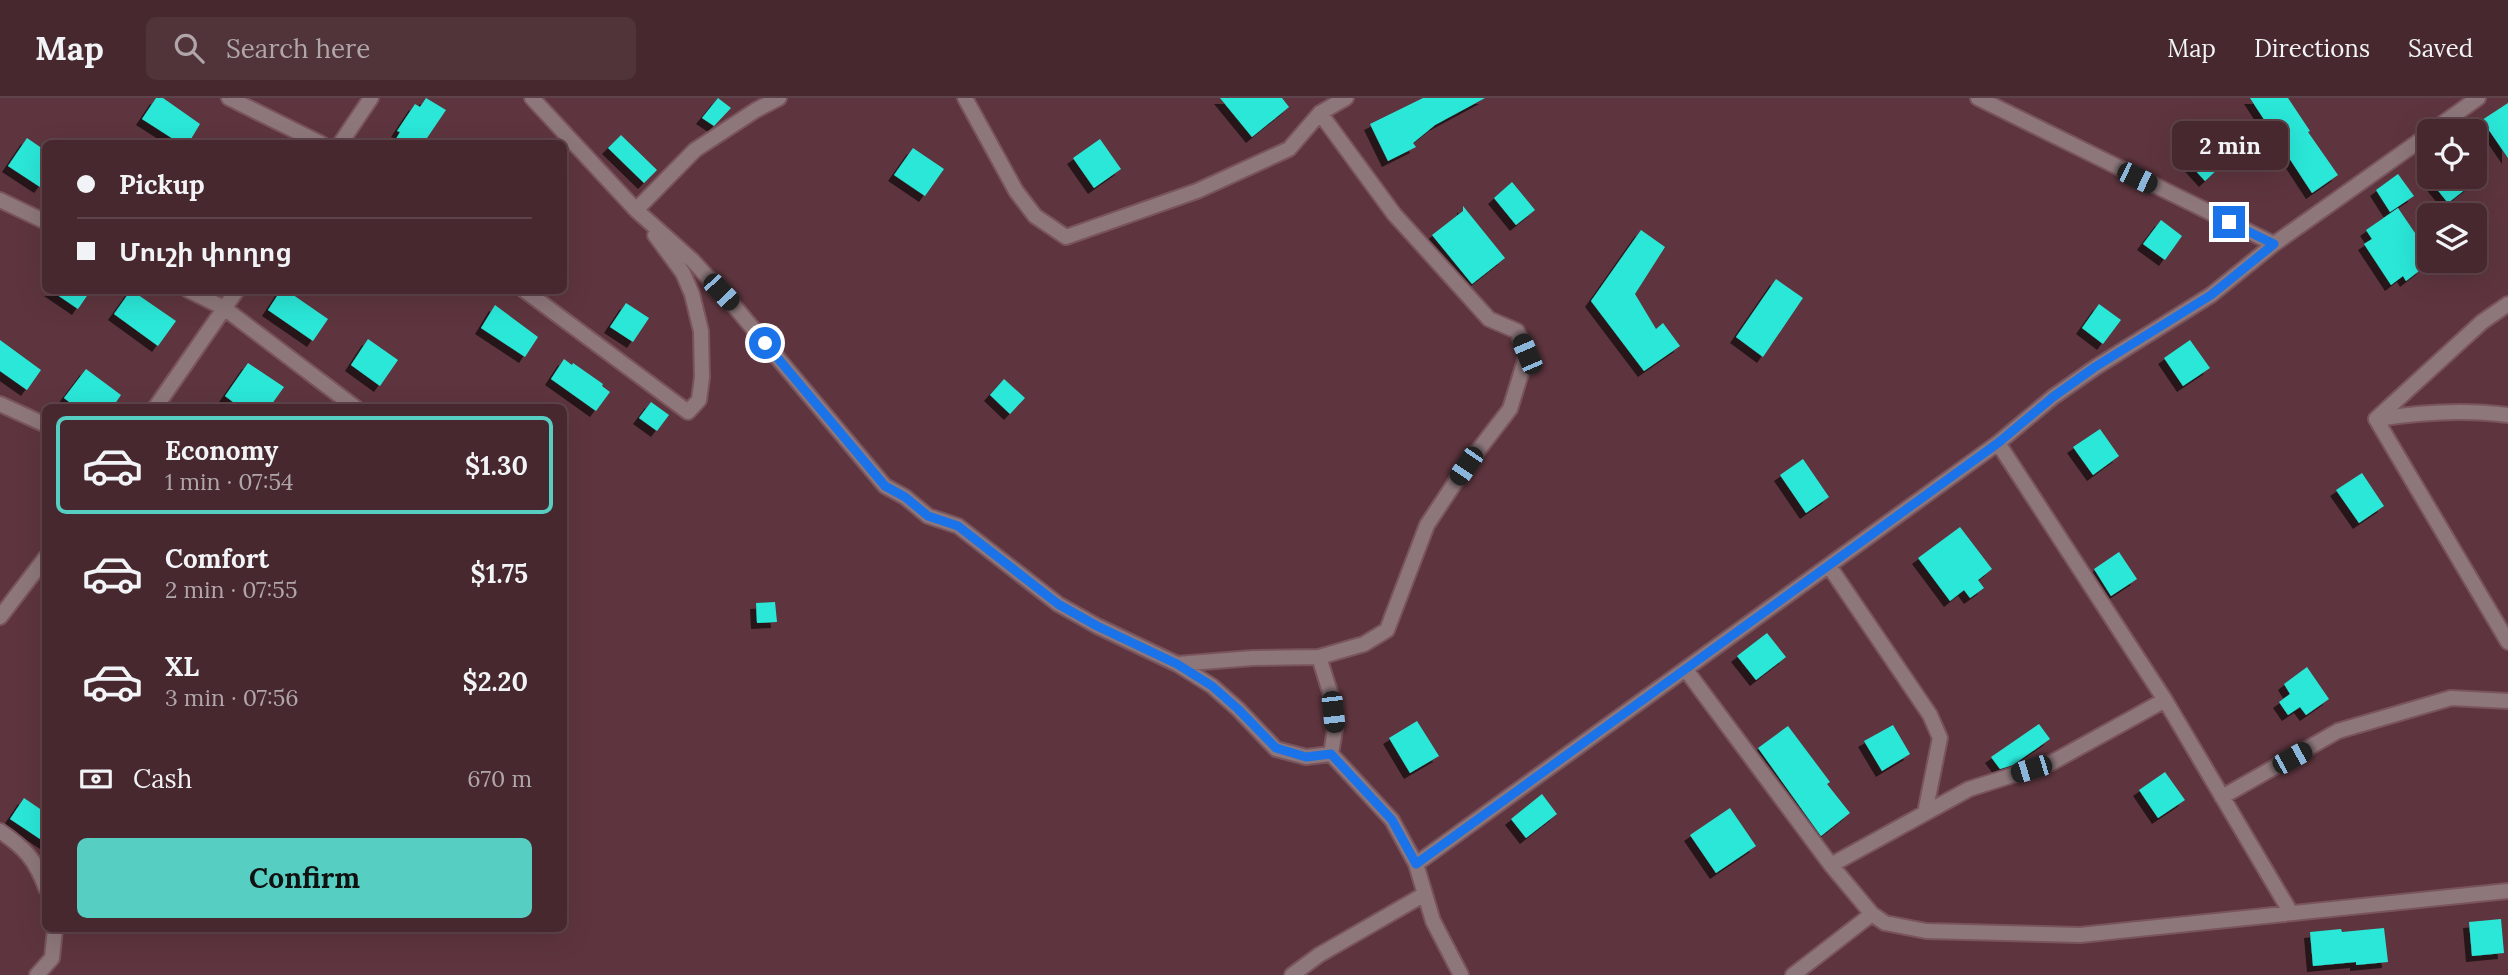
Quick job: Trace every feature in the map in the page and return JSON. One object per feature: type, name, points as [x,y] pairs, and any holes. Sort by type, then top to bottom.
[{"type":"street","points":[[229,98],[314,140]]},
{"type":"street","points":[[343,140],[371,98]]},
{"type":"street","points":[[532,98],[636,210],[693,261],[735,307],[885,486],[905,497],[928,516],[958,526],[1058,604],[1177,664],[1212,686],[1276,748],[1306,757],[1331,754]]},
{"type":"street","points":[[636,210],[695,150],[779,98]]},
{"type":"street","points":[[965,98],[1016,191],[1035,216],[1066,237],[1197,191],[1289,149],[1321,113],[1346,98]]},
{"type":"street","points":[[1978,98],[2274,244]]},
{"type":"street","points":[[2449,119],[2478,98]]},
{"type":"street","points":[[1177,664],[1253,658],[1320,657],[1364,644],[1387,630],[1427,525],[1466,466],[1510,409],[1527,354],[1517,331],[1489,319],[1394,214],[1321,113]]},
{"type":"street","points":[[1416,864],[1998,443],[2053,397],[2095,367],[2211,295],[2274,244],[2417,142]]},
{"type":"street","points":[[0,200],[42,220]]},
{"type":"street","points":[[529,294],[688,412],[699,400],[702,377],[701,331],[697,312],[683,273],[636,210]]},
{"type":"street","points":[[196,294],[224,308],[351,404]]},
{"type":"street","points":[[158,404],[234,294]]},
{"type":"street","points":[[2376,419],[2482,322],[2508,304]]},
{"type":"street","points":[[0,404],[42,423]]},
{"type":"street","points":[[2376,419],[2411,413],[2475,411],[2508,415]]},
{"type":"street","points":[[2376,419],[2508,642]]},
{"type":"street","points":[[1998,443],[2165,700],[2291,913]]},
{"type":"street","points":[[0,617],[42,562]]},
{"type":"street","points":[[1829,566],[1930,715],[1940,738],[1925,813]]},
{"type":"street","points":[[1320,657],[1331,695],[1335,729],[1331,754]]},
{"type":"street","points":[[1686,670],[1831,865],[1872,914],[1885,923],[1926,931],[2080,935],[2508,891]]},
{"type":"street","points":[[2222,797],[2338,732],[2451,698],[2508,701]]},
{"type":"street","points":[[1831,865],[1969,789],[2051,763],[2165,700]]},
{"type":"street","points":[[1331,754],[1392,820],[1416,864],[1433,922],[1461,975]]},
{"type":"street","points":[[0,831],[23,847],[39,868],[42,877]]},
{"type":"street","points":[[1292,975],[1319,955],[1425,894]]},
{"type":"street","points":[[1793,975],[1872,914]]},
{"type":"street","points":[[37,975],[52,958],[55,932]]},
{"type":"building","points":[[156,98],[163,98],[200,124],[190,140],[175,140],[142,119]]},
{"type":"building","points":[[426,98],[446,110],[426,140],[395,140],[400,132],[397,131],[415,104],[420,107]]},
{"type":"building","points":[[718,98],[731,108],[714,126],[702,118]]},
{"type":"building","points":[[1220,98],[1282,98],[1289,107],[1252,137]]},
{"type":"building","points":[[1423,98],[1485,98],[1435,125],[1413,143],[1416,147],[1388,161],[1370,124]]},
{"type":"building","points":[[2250,98],[2288,98],[2338,175],[2312,193]]},
{"type":"building","points":[[2508,103],[2508,158],[2487,127],[2487,119],[2484,119]]},
{"type":"building","points":[[2216,131],[2235,153],[2205,181],[2185,159]]},
{"type":"building","points":[[621,135],[657,170],[644,183],[608,148]]},
{"type":"building","points":[[27,138],[42,148],[42,184],[40,187],[8,166]]},
{"type":"building","points":[[1100,139],[1121,169],[1094,188],[1073,158]]},
{"type":"building","points":[[913,148],[944,169],[925,196],[894,175]]},
{"type":"building","points":[[2398,174],[2414,196],[2390,212],[2376,190]]},
{"type":"building","points":[[1512,182],[1535,210],[1516,225],[1494,198]]},
{"type":"building","points":[[2437,189],[2466,189],[2448,203]]},
{"type":"building","points":[[1463,206],[1505,258],[1472,284],[1432,235],[1463,211]]},
{"type":"building","points":[[2398,208],[2417,236],[2417,273],[2406,281],[2403,276],[2391,285],[2364,244],[2372,239],[2366,230]]},
{"type":"building","points":[[2161,220],[2182,236],[2165,260],[2143,244]]},
{"type":"building","points":[[1641,230],[1665,247],[1635,294],[1656,329],[1663,323],[1680,346],[1644,371],[1591,301]]},
{"type":"building","points":[[1776,279],[1803,298],[1763,357],[1736,337]]},
{"type":"building","points":[[56,294],[88,294],[78,309]]},
{"type":"building","points":[[128,294],[137,294],[176,321],[158,346],[114,314]]},
{"type":"building","points":[[278,294],[292,294],[328,319],[313,341],[268,310]]},
{"type":"building","points":[[626,303],[649,318],[633,342],[610,327]]},
{"type":"building","points":[[2099,304],[2121,320],[2103,344],[2082,328]]},
{"type":"building","points":[[495,305],[538,337],[525,357],[481,328]]},
{"type":"building","points":[[368,339],[398,360],[380,386],[351,365]]},
{"type":"building","points":[[0,340],[41,370],[27,390],[0,371]]},
{"type":"building","points":[[2190,340],[2210,368],[2183,386],[2164,358]]},
{"type":"building","points":[[564,359],[603,384],[610,392],[596,411],[551,379]]},
{"type":"building","points":[[248,363],[284,387],[272,404],[236,404],[225,396]]},
{"type":"building","points":[[86,369],[121,395],[115,404],[72,404],[64,398]]},
{"type":"building","points":[[1004,379],[1025,398],[1010,414],[990,395]]},
{"type":"building","points":[[651,402],[669,415],[657,431],[639,418]]},
{"type":"building","points":[[2100,429],[2119,456],[2093,475],[2073,447]]},
{"type":"building","points":[[1803,459],[1829,497],[1806,513],[1780,475]]},
{"type":"building","points":[[2362,473],[2384,506],[2359,523],[2336,490]]},
{"type":"building","points":[[1960,527],[1992,569],[1978,580],[1984,588],[1970,598],[1964,590],[1950,601],[1918,558]]},
{"type":"building","points":[[2119,552],[2137,579],[2111,596],[2094,569]]},
{"type":"building","points":[[775,602],[777,622],[757,623],[756,603]]},
{"type":"building","points":[[1767,633],[1786,657],[1756,680],[1737,656]]},
{"type":"building","points":[[2307,667],[2329,699],[2306,715],[2300,707],[2288,715],[2279,702],[2290,694],[2284,684]]},
{"type":"building","points":[[1417,721],[1439,756],[1410,773],[1389,738]]},
{"type":"building","points":[[2039,724],[2050,739],[2013,765],[2000,769],[1991,757]]},
{"type":"building","points":[[1893,725],[1910,754],[1882,771],[1864,741]]},
{"type":"building","points":[[1788,726],[1850,813],[1821,836],[1758,748]]},
{"type":"building","points":[[2165,772],[2185,800],[2158,818],[2139,790]]},
{"type":"building","points":[[1542,794],[1557,814],[1526,838],[1511,819]]},
{"type":"building","points":[[24,798],[42,810],[42,840],[10,819]]},
{"type":"building","points":[[1730,808],[1756,846],[1716,873],[1690,835]]},
{"type":"building","points":[[2501,919],[2504,953],[2472,956],[2469,922]]},
{"type":"building","points":[[2384,928],[2388,962],[2313,966],[2310,932]]},
{"type":"route","points":[[765,343],[885,486],[905,497],[928,516],[958,526],[1058,604],[1177,664],[1212,686],[1276,748],[1306,757],[1331,754],[1392,820],[1416,864],[1998,443],[2053,397],[2095,367],[2211,295],[2274,244],[2229,222]]}]
